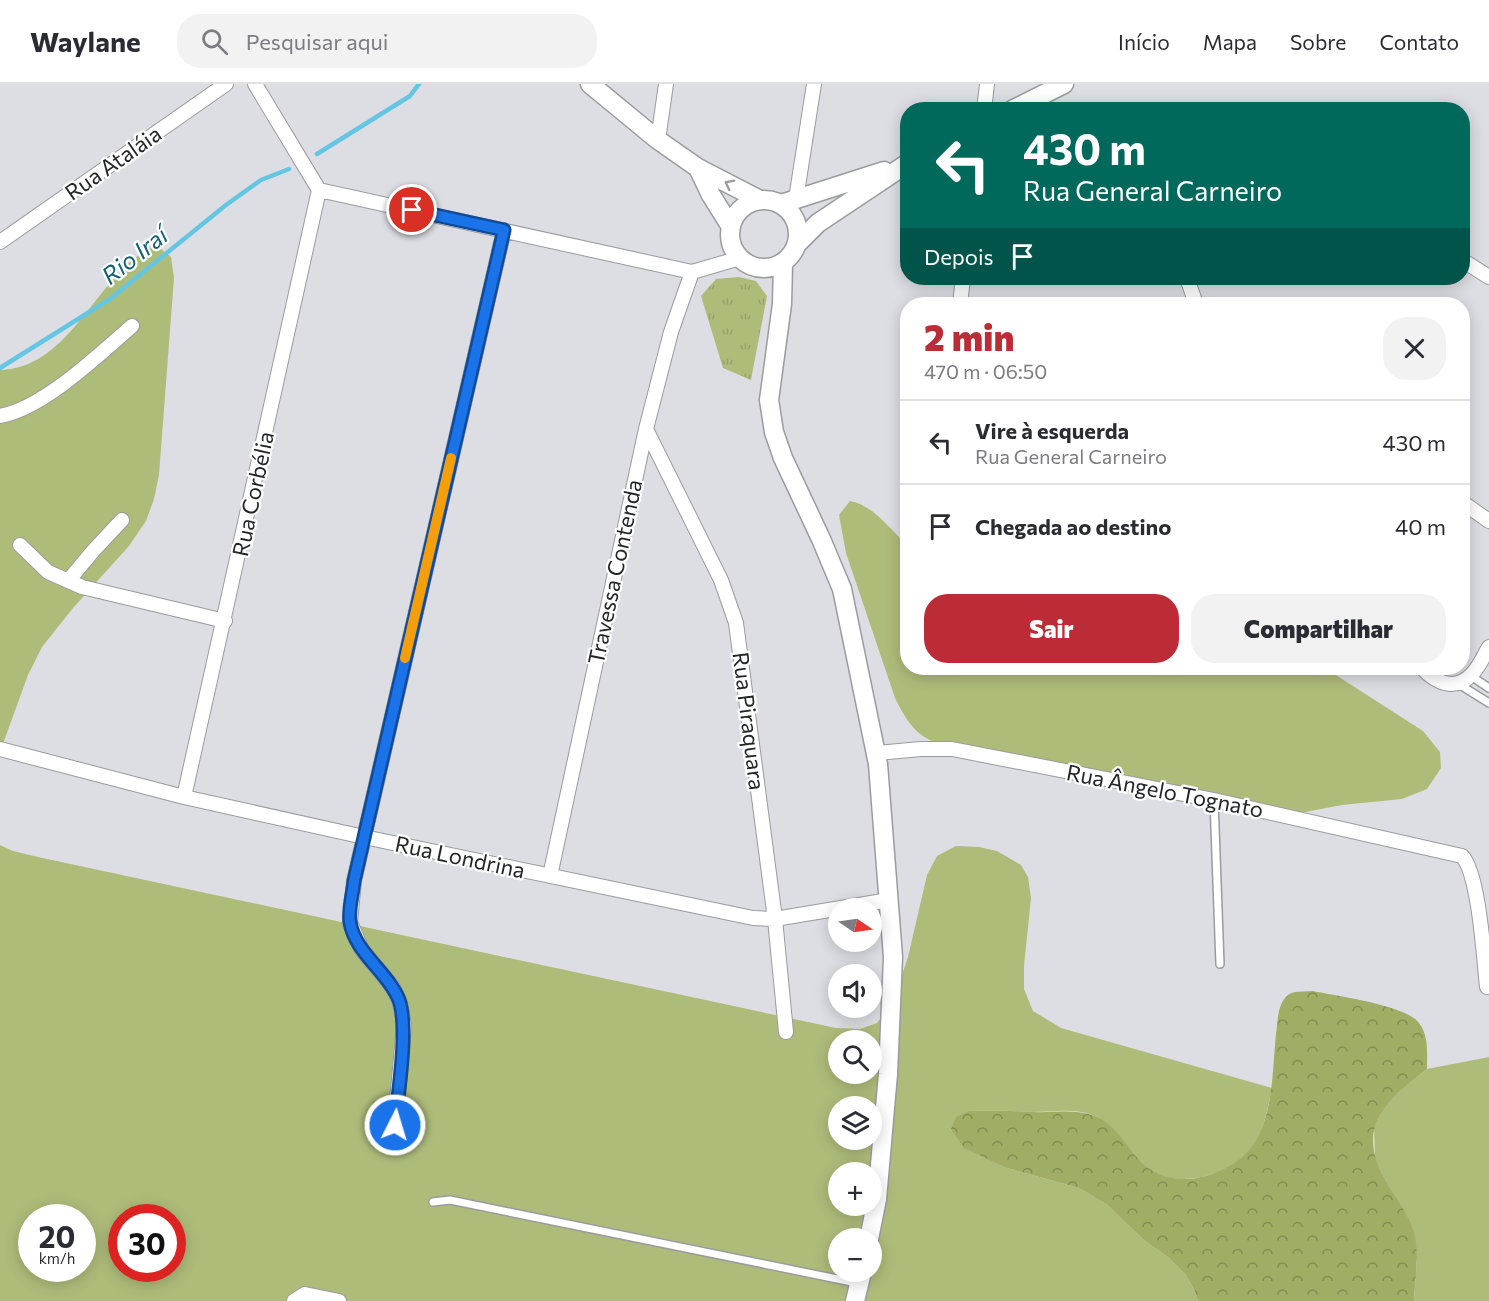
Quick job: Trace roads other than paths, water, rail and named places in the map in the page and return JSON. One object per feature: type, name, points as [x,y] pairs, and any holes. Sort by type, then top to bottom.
[{"type":"street","name":"Rua Ataláia","points":[[0,242],[226,84]]},
{"type":"street","points":[[255,84],[320,190],[692,272],[740,258]]},
{"type":"street","points":[[590,84],[658,140],[698,168],[760,200]]},
{"type":"street","points":[[658,140],[666,84]]},
{"type":"street","points":[[814,84],[789,202],[790,212],[796,221],[797,244],[783,263],[765,269],[756,268],[740,258],[733,249],[730,238],[731,227],[741,209],[750,203],[760,200],[789,202],[900,166]]},
{"type":"street","points":[[985,102],[987,84]]},
{"type":"street","points":[[1028,102],[1064,84]]},
{"type":"street","points":[[698,168],[711,195],[731,227]]},
{"type":"street","points":[[797,244],[818,223],[900,169]]},
{"type":"street","points":[[828,188],[841,207]]},
{"type":"street","name":"Rua Corbélia","points":[[184,797],[320,190]]},
{"type":"street","points":[[393,1145],[404,1025],[400,1003],[393,987],[362,950],[350,922],[354,881],[504,230]]},
{"type":"street","points":[[783,263],[782,304],[770,400],[774,432],[783,458],[842,589],[877,753],[893,957],[888,1074],[877,1199],[871,1228]]},
{"type":"street","points":[[1470,265],[1489,277]]},
{"type":"street","name":"Travessa Contenda","points":[[550,876],[646,429],[671,333],[692,272]]},
{"type":"street","points":[[0,416],[14,413],[39,400],[73,376],[132,326]]},
{"type":"street","name":"Rua Piraquara","points":[[646,429],[721,580],[736,623],[775,919],[786,1032]]},
{"type":"street","points":[[1470,508],[1489,521]]},
{"type":"street","points":[[68,581],[93,550],[122,520]]},
{"type":"street","points":[[20,545],[48,572],[82,587],[225,621]]},
{"type":"street","points":[[1428,675],[1445,684],[1457,683],[1471,676],[1489,647]]},
{"type":"street","name":"Rua Londrina","points":[[0,749],[184,797],[753,918],[775,919],[889,900]]},
{"type":"street","name":"Rua Ângelo Tognato","points":[[877,753],[952,749],[1214,800],[1462,856],[1469,866],[1482,936],[1487,987]]},
{"type":"street","points":[[294,1301],[305,1294],[339,1301]]},
{"type":"lane","points":[[1471,676],[1489,688]]},
{"type":"lane","points":[[1457,683],[1489,703]]},
{"type":"lane","points":[[1214,800],[1220,964]]},
{"type":"lane","points":[[432,1202],[450,1200],[859,1286]]},
{"type":"waterway","name":"Rio Iraí","points":[[317,154],[410,96],[419,84]]},
{"type":"waterway","name":"Rio Iraí","points":[[0,368],[110,299],[226,205],[261,180],[289,169]]}]
